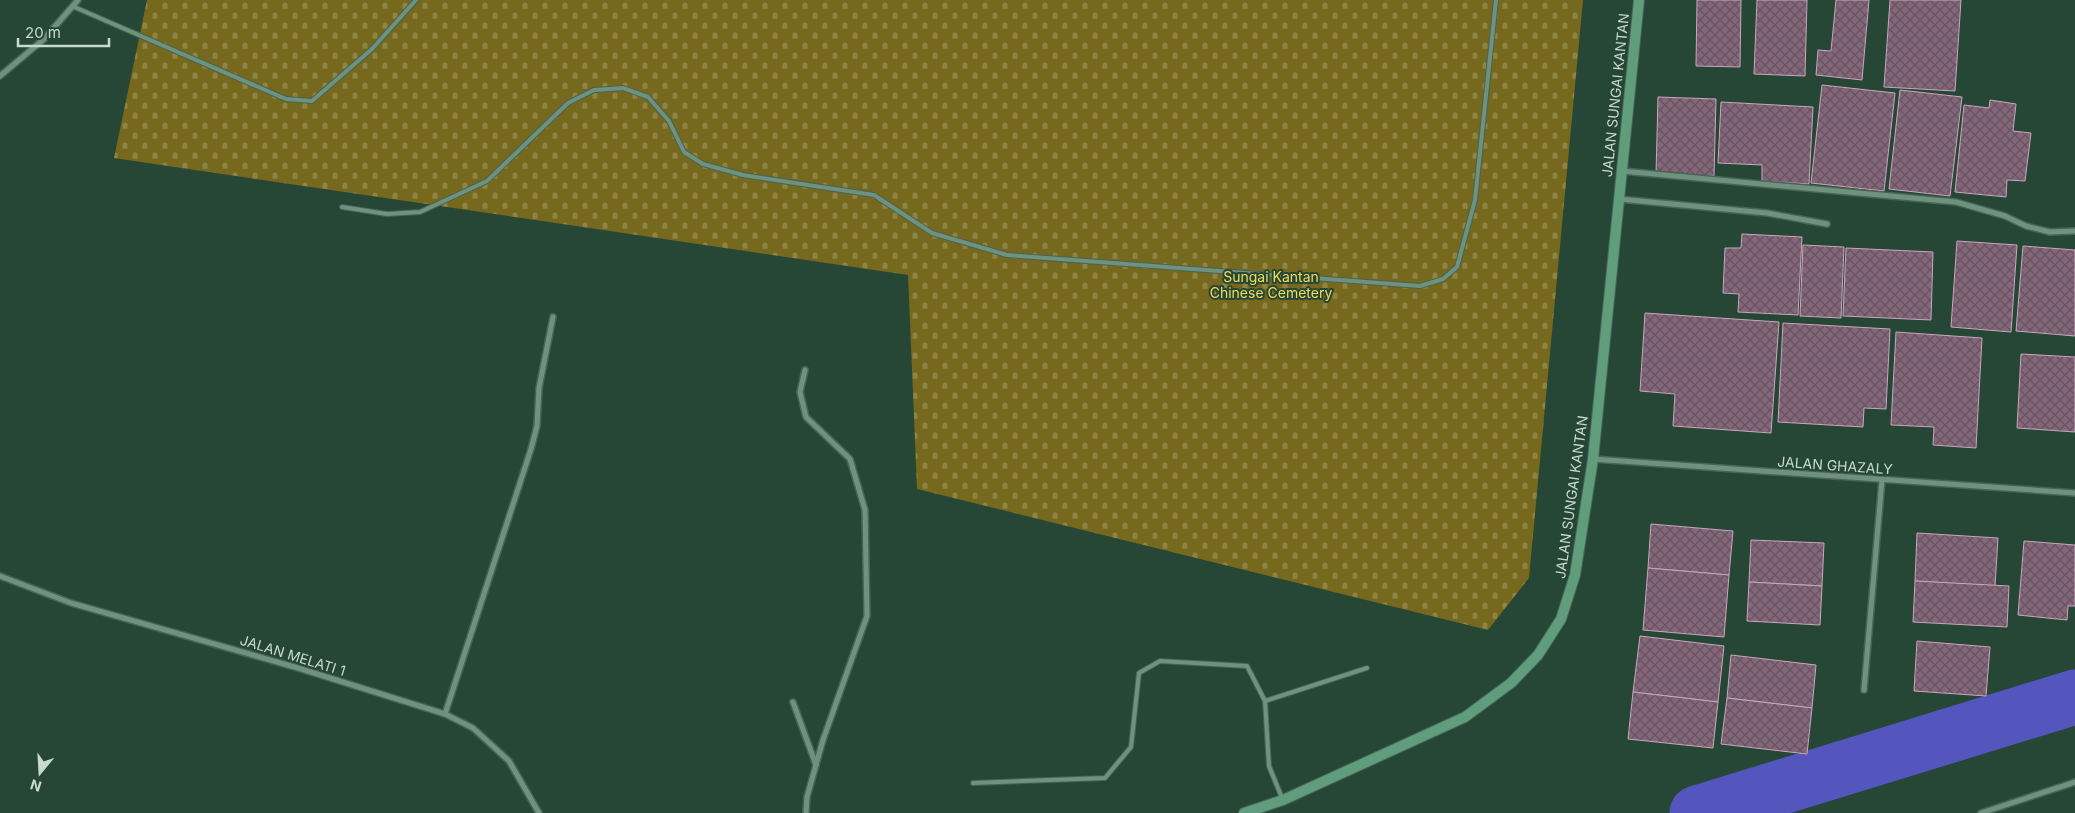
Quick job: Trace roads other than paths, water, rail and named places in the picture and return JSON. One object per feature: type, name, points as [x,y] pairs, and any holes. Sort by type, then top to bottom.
[{"type":"main road","name":"JALAN SUNGAI KANTAN","points":[[1244,813],[1283,800],[1465,717],[1510,683],[1538,655],[1561,619],[1575,575],[1592,458],[1638,0]]},
{"type":"street","points":[[0,76],[44,40],[78,0]]},
{"type":"street","points":[[1622,171],[1956,202],[2005,216],[2034,228],[2050,232],[2075,231]]},
{"type":"street","points":[[1619,200],[1767,213],[1827,224]]},
{"type":"street","points":[[445,714],[531,449],[537,426],[539,388],[553,317]]},
{"type":"street","points":[[805,370],[800,392],[806,417],[850,459],[865,510],[867,616],[816,766],[807,797],[806,813]]},
{"type":"street","name":"JALAN GHAZALY","points":[[1592,458],[2075,493]]},
{"type":"street","points":[[1864,690],[1882,480]]},
{"type":"street","name":"JALAN MELATI 1","points":[[0,576],[71,603],[298,668],[445,714],[472,728],[509,761],[539,813]]},
{"type":"street","points":[[792,702],[816,766]]},
{"type":"street","points":[[1981,813],[2075,782]]},
{"type":"lane","points":[[72,6],[286,99],[312,101],[372,49],[416,0]]},
{"type":"lane","points":[[342,207],[387,214],[420,212],[487,181],[568,104],[594,90],[623,88],[648,97],[669,120],[684,152],[703,164],[752,176],[874,195],[932,233],[1007,255],[1420,286],[1443,279],[1457,267],[1475,200],[1496,0]]},
{"type":"lane","points":[[973,783],[1105,778],[1131,747],[1138,673],[1160,661],[1247,666],[1265,701],[1269,766],[1283,800]]},
{"type":"lane","points":[[1265,701],[1367,668]]},
{"type":"waterway","points":[[1697,813],[2075,697]]},
{"type":"park label","name":"Sungai Kantan Chinese Cemetery","points":[[1271,284]]}]
